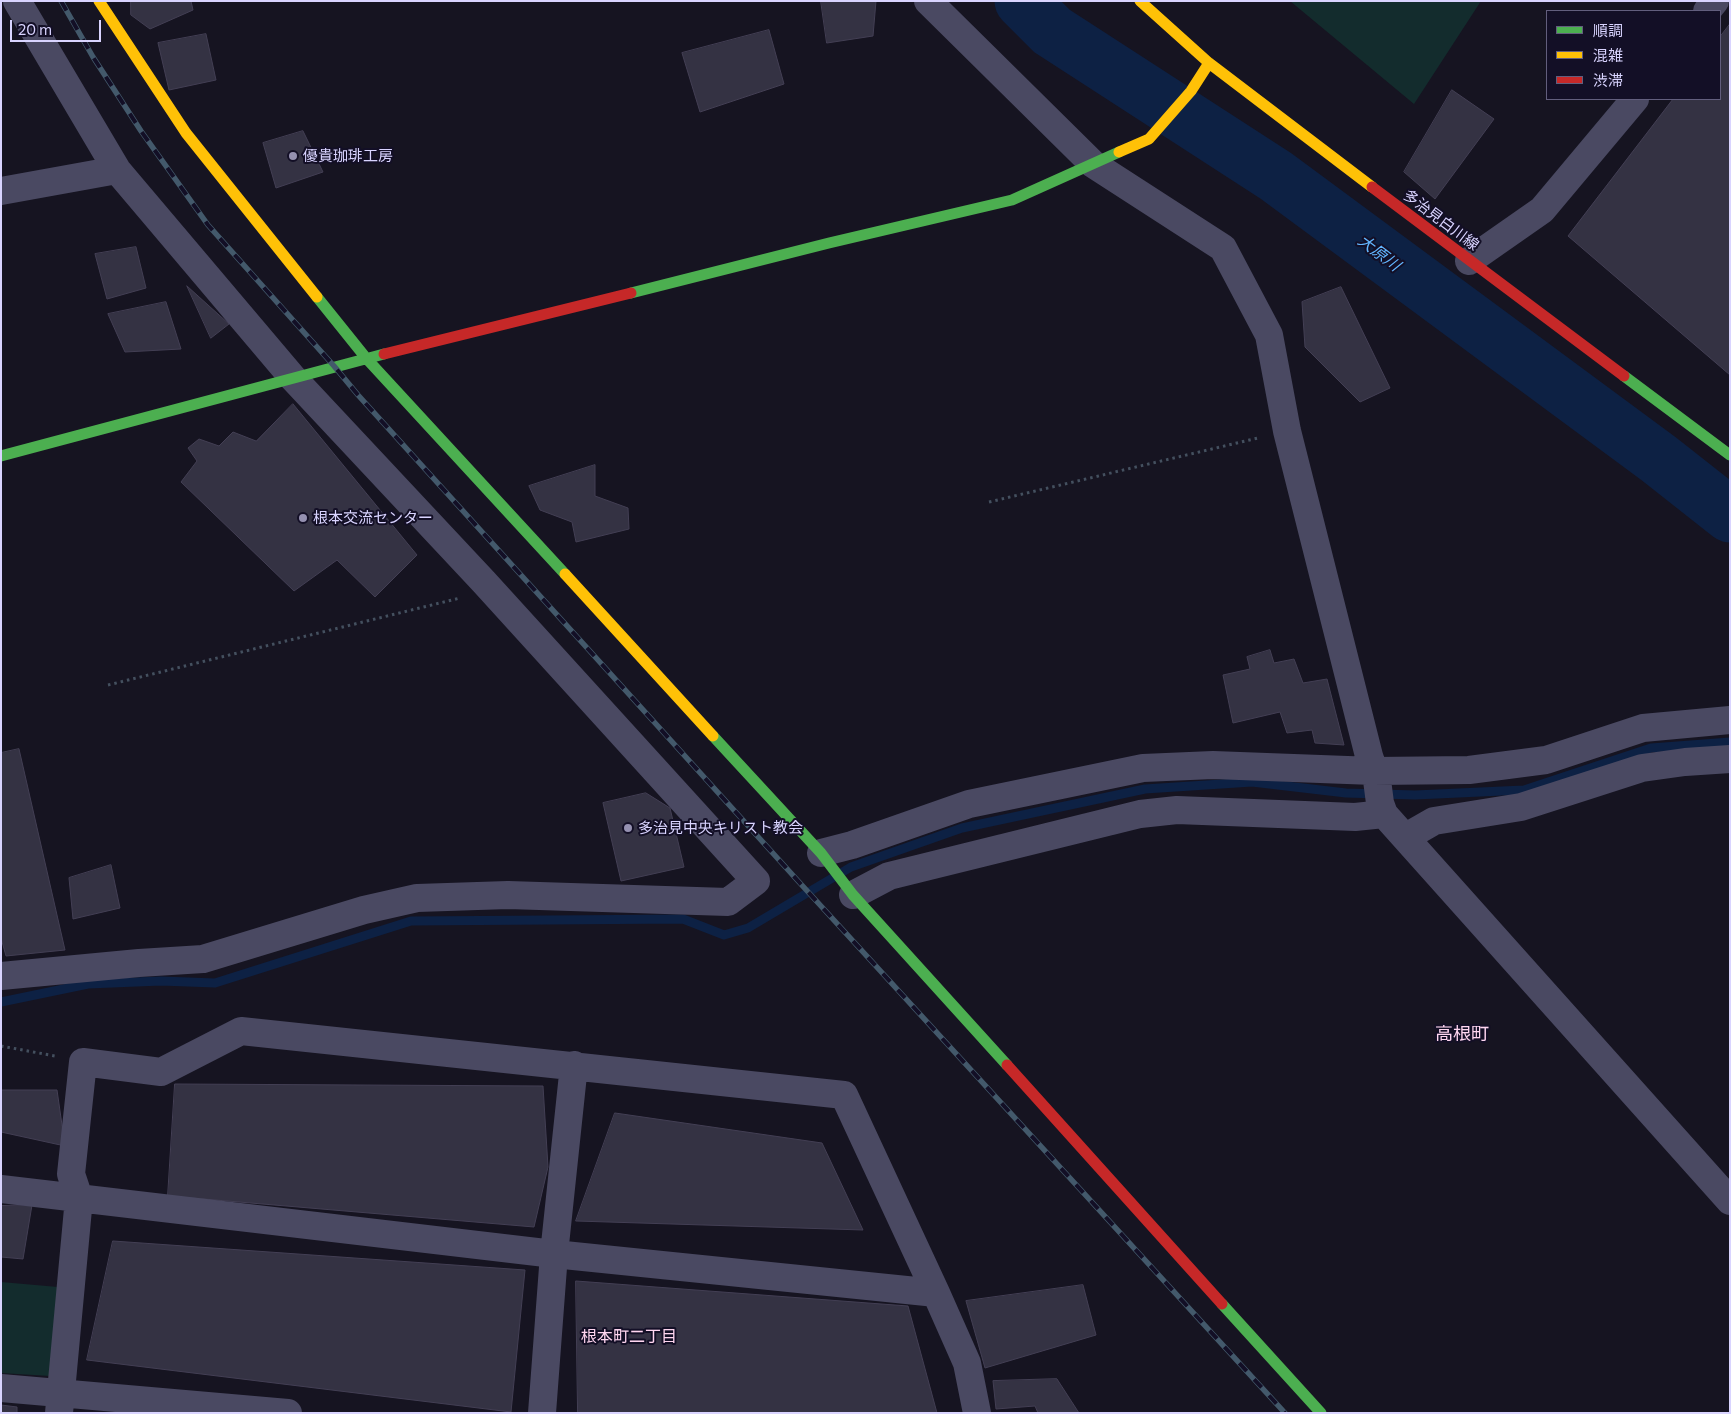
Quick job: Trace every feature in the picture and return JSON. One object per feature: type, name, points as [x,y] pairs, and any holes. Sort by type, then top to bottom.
[{"type":"street","points":[[1,976],[204,959],[364,910],[417,898],[508,895],[728,902],[756,881],[484,582],[293,378],[117,170],[17,1]]},
{"type":"street","points":[[99,1],[186,134],[366,358],[821,853],[853,895],[1322,1413]]},
{"type":"street","points":[[928,1],[1093,164],[1223,248],[1269,335],[1287,431],[1379,792],[1406,837],[1730,1201]]},
{"type":"street","name":"多治見白川線","points":[[1140,1],[1209,63],[1469,261],[1730,455]]},
{"type":"street","points":[[1,456],[366,358],[829,243],[1012,200],[1149,139],[1191,91],[1209,63]]},
{"type":"street","points":[[1469,261],[1542,210],[1634,100]]},
{"type":"street","points":[[1,191],[117,170]]},
{"type":"street","points":[[821,853],[969,804],[1143,768],[1213,765],[1379,792],[1469,770],[1546,760],[1643,728],[1730,720]]},
{"type":"street","points":[[1406,837],[1434,821],[1522,807],[1642,768],[1685,762],[1730,759]]},
{"type":"street","points":[[853,895],[889,876],[1140,814],[1177,810],[1355,817],[1379,792]]},
{"type":"street","points":[[61,1402],[79,1198],[71,1174],[83,1062],[160,1072],[241,1031],[574,1065],[844,1096],[967,1363],[977,1413]]},
{"type":"street","points":[[542,1413],[554,1254],[574,1065]]},
{"type":"street","points":[[1,1189],[554,1254],[936,1293]]},
{"type":"street","points":[[1,1388],[61,1402],[288,1413]]},
{"type":"path","points":[[988,502],[1287,431]]},
{"type":"path","points":[[108,685],[471,596],[484,582]]},
{"type":"path","points":[[1,1046],[31,1050],[83,1062]]},
{"type":"green space","points":[[1290,1],[1481,1],[1414,104]]},
{"type":"green space","points":[[1,1282],[58,1287],[50,1376],[1,1373]]},
{"type":"building","points":[[131,1],[191,1],[193,10],[150,29],[131,15]]},
{"type":"building","points":[[821,1],[876,1],[873,36],[827,43]]},
{"type":"building","points":[[1730,24],[1730,375],[1568,236],[1672,100],[1721,100],[1721,36]]},
{"type":"building","points":[[769,30],[784,84],[700,112],[682,53]]},
{"type":"building","points":[[206,34],[216,80],[169,90],[158,43]]},
{"type":"building","points":[[1452,90],[1494,119],[1435,199],[1404,172]]},
{"type":"building","points":[[303,131],[323,172],[276,188],[263,143]]},
{"type":"building","points":[[136,247],[146,288],[107,299],[95,254]]},
{"type":"building","points":[[187,286],[229,324],[211,338]]},
{"type":"building","points":[[1341,287],[1390,388],[1360,402],[1305,347],[1302,302]]},
{"type":"building","points":[[166,302],[181,349],[125,352],[108,314]]},
{"type":"building","name":"根本交流センター","points":[[293,404],[417,555],[375,597],[337,560],[294,591],[181,482],[197,461],[188,448],[199,439],[219,446],[233,432],[256,441]]},
{"type":"building","points":[[595,465],[595,496],[628,508],[629,529],[576,542],[572,522],[540,510],[529,486]]},
{"type":"building","points":[[1270,650],[1274,663],[1294,659],[1303,683],[1327,679],[1344,745],[1315,743],[1312,730],[1287,733],[1280,712],[1233,723],[1223,675],[1250,669],[1247,657]]},
{"type":"building","points":[[19,749],[65,950],[6,956],[1,938],[1,753]]},
{"type":"building","points":[[646,793],[670,808],[684,867],[621,881],[603,803]]},
{"type":"building","points":[[111,865],[120,908],[73,919],[69,878]]},
{"type":"building","points":[[175,1084],[543,1086],[548,1167],[534,1227],[168,1196]]},
{"type":"building","points":[[1,1090],[57,1090],[65,1146],[1,1132]]},
{"type":"building","points":[[615,1113],[822,1143],[863,1230],[576,1221]]},
{"type":"building","points":[[32,1205],[23,1259],[1,1257],[1,1206]]},
{"type":"building","points":[[113,1241],[525,1270],[511,1412],[87,1360]]},
{"type":"building","points":[[576,1281],[908,1306],[937,1413],[578,1413]]},
{"type":"building","points":[[1083,1285],[1096,1335],[985,1368],[966,1301]]},
{"type":"building","points":[[1057,1379],[1079,1413],[1038,1413],[1035,1406],[996,1409],[993,1381]]},
{"type":"building","points":[[1,1405],[17,1407],[17,1413],[1,1413]]},
{"type":"waterway","name":"大原川","points":[[1022,1],[1052,31],[1276,176],[1659,459],[1730,515]]},
{"type":"waterway","points":[[1,1002],[88,984],[161,981],[215,983],[411,921],[683,919],[724,935],[748,928],[851,867],[962,828],[1145,789],[1252,782],[1346,793],[1415,795],[1524,790],[1651,748],[1730,742]]},
{"type":"railway","points":[[61,1],[93,57],[141,131],[208,225],[358,395],[799,882],[1285,1413]]},
{"type":"traffic: fast","points":[[631,293],[829,243],[1012,200],[1119,152]]},
{"type":"traffic: fast","points":[[317,297],[366,358],[565,574]]},
{"type":"traffic: fast","points":[[1,456],[384,354]]},
{"type":"traffic: fast","points":[[1624,376],[1730,455]]},
{"type":"traffic: fast","points":[[713,736],[821,853],[853,895],[1007,1065]]},
{"type":"traffic: fast","points":[[1222,1304],[1321,1413]]},
{"type":"traffic: slow","points":[[99,1],[186,133],[317,297]]},
{"type":"traffic: slow","points":[[1140,1],[1209,63],[1372,187]]},
{"type":"traffic: slow","points":[[1119,152],[1149,139],[1191,91],[1209,63]]},
{"type":"traffic: slow","points":[[565,574],[713,736]]},
{"type":"traffic: jam","points":[[1372,187],[1624,376]]},
{"type":"traffic: jam","points":[[384,354],[631,293]]},
{"type":"traffic: jam","points":[[1007,1065],[1222,1304]]},
{"type":"place","name":"優貴珈琲工房","points":[[293,156]]},
{"type":"place","name":"根本交流センター","points":[[303,518]]},
{"type":"place","name":"多治見中央キリスト教会","points":[[628,828]]},
{"type":"district","name":"高根町","points":[[1462,1034]]},
{"type":"district","name":"根本町二丁目","points":[[629,1337]]}]
